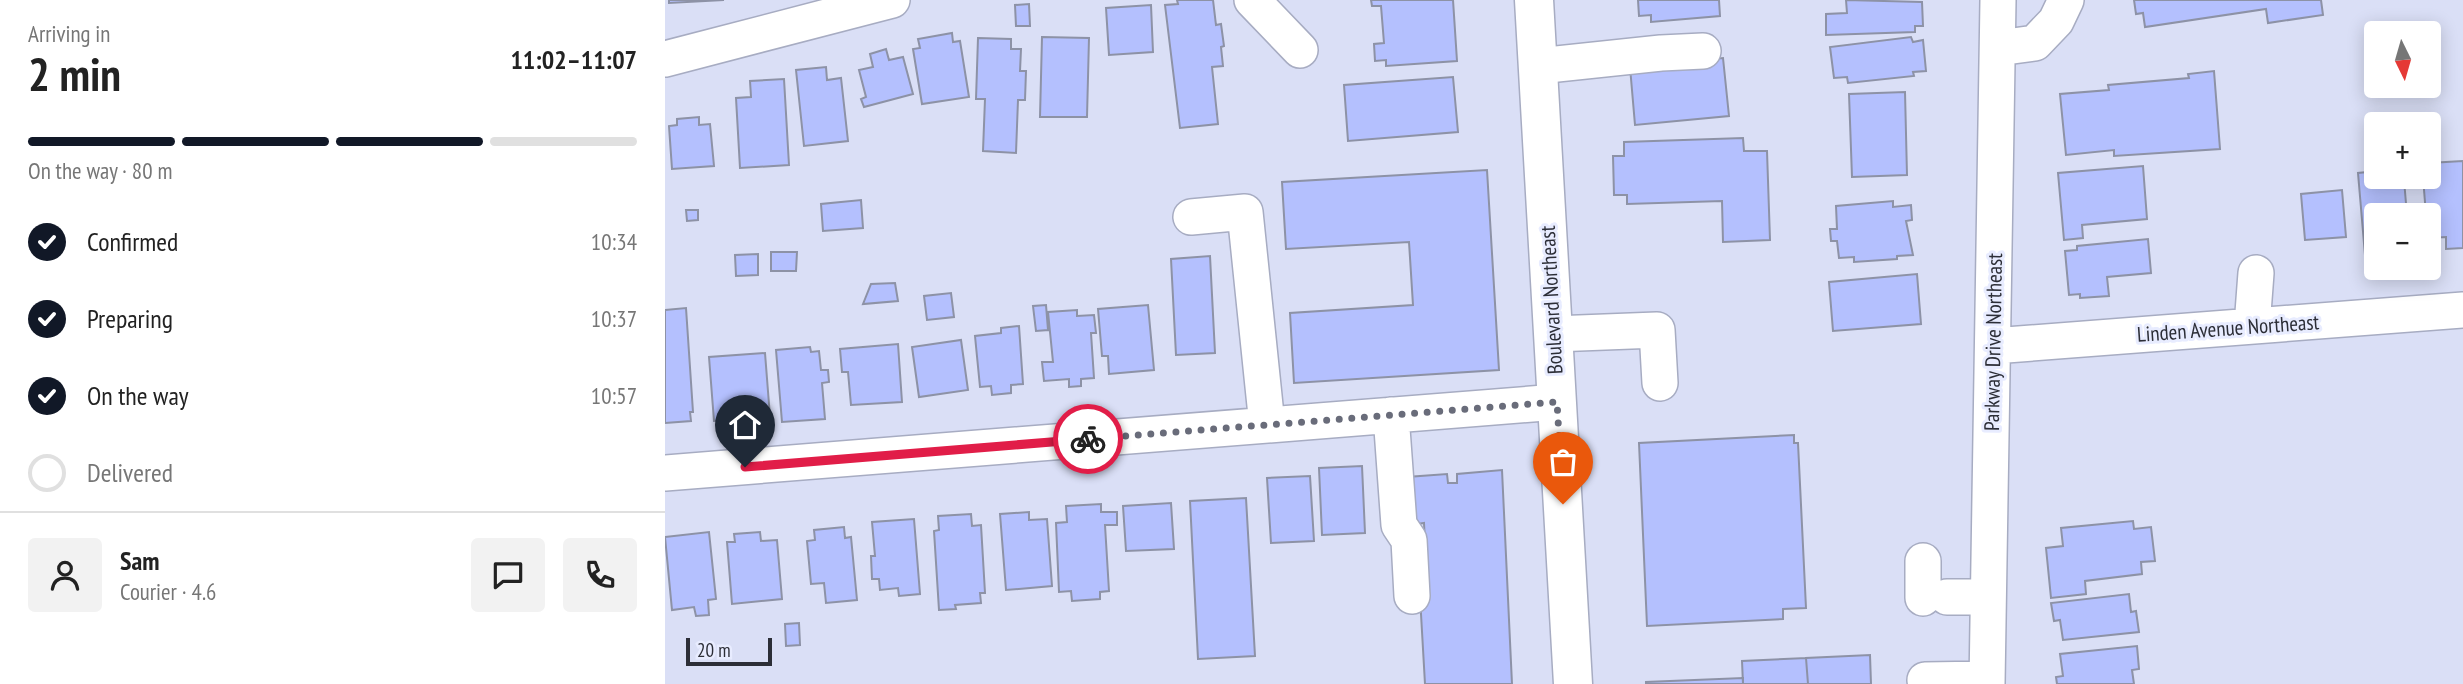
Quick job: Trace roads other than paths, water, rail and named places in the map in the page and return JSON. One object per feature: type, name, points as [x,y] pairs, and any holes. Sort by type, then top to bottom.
[{"type":"main road","name":"Boulevard Northeast","points":[[1534,0],[1573,684]]},
{"type":"street","points":[[665,59],[892,0]]},
{"type":"street","points":[[1252,0],[1300,50]]},
{"type":"street","name":"Parkway Drive Northeast","points":[[1987,682],[1998,0]]},
{"type":"street","points":[[1998,48],[2035,43],[2056,21],[2066,0]]},
{"type":"street","points":[[1538,66],[1703,51]]},
{"type":"street","points":[[1191,217],[1245,212],[1267,425]]},
{"type":"street","points":[[2252,327],[2256,274]]},
{"type":"street","name":"Linden Avenue Northeast","points":[[1993,346],[2463,310]]},
{"type":"street","points":[[1553,334],[1657,330],[1660,383]]},
{"type":"street","points":[[665,473],[1557,402]]},
{"type":"street","points":[[1391,415],[1399,525],[1409,540],[1412,596]]},
{"type":"street","points":[[1923,561],[1935,598],[1988,597]]},
{"type":"street","points":[[1925,680],[1987,682]]}]
